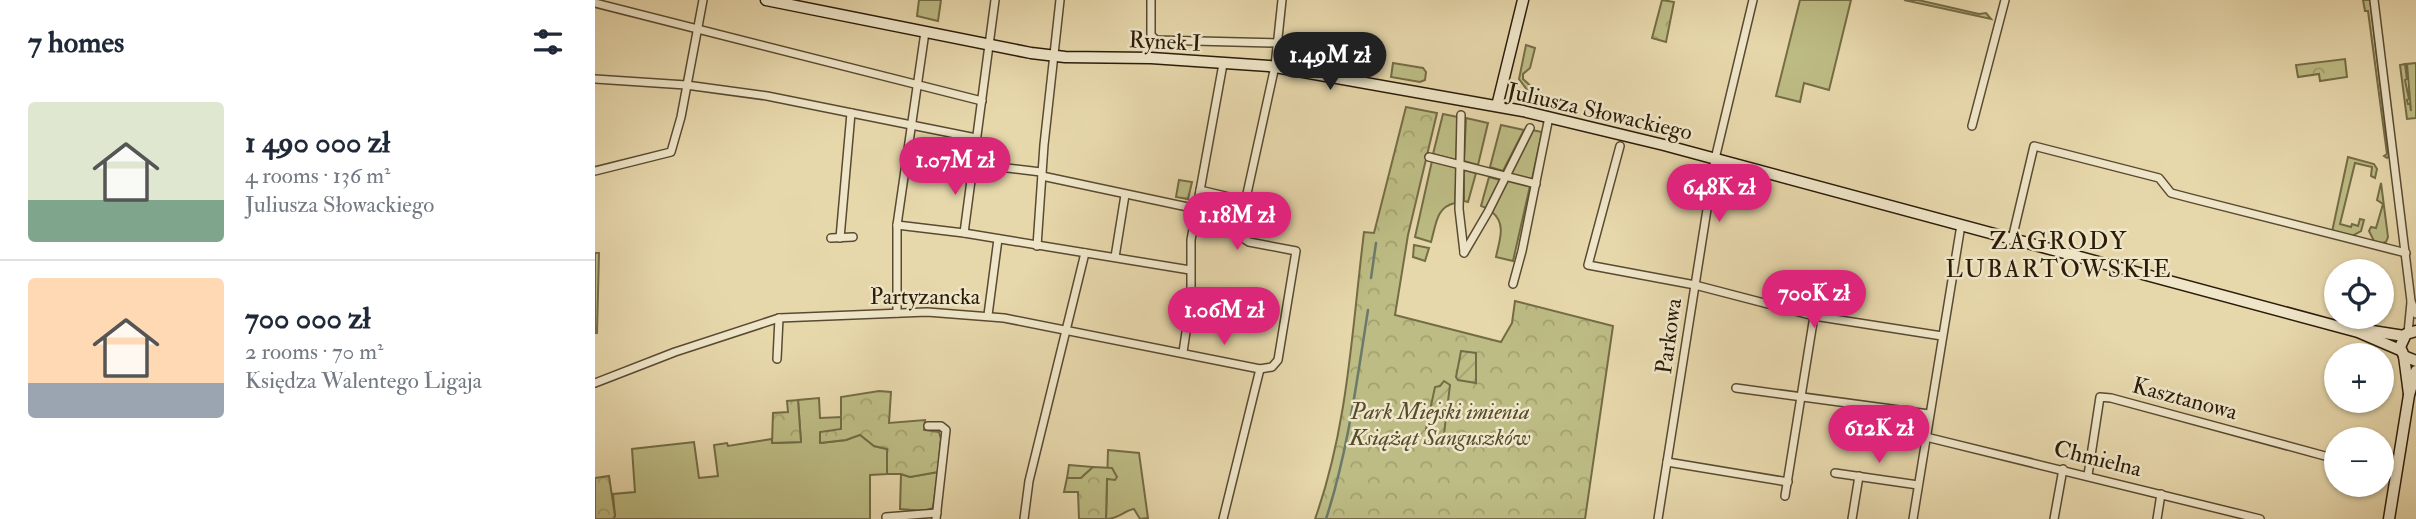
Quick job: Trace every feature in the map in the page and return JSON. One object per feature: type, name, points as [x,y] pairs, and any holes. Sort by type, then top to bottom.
[{"type":"main road","name":"Rynek I","points":[[766,0],[990,46],[1053,56],[1151,58],[1275,66]]},
{"type":"main road","points":[[1497,106],[1523,0]]},
{"type":"main road","name":"Juliusza Słowackiego","points":[[1275,66],[1497,106],[1715,159],[2358,332],[2416,361]]},
{"type":"main road","name":"Juliusza Słowackiego","points":[[2358,332],[2409,333]]},
{"type":"main road","points":[[2409,333],[2400,343],[2409,395]]},
{"type":"main road","points":[[2389,519],[2409,395],[2416,371]]},
{"type":"street","points":[[595,171],[671,152],[681,117],[702,0]]},
{"type":"street","points":[[964,233],[995,0]]},
{"type":"street","points":[[1037,246],[1060,0]]},
{"type":"street","points":[[1151,0],[1151,34],[1156,40],[1277,43]]},
{"type":"street","points":[[1223,519],[1260,369],[1272,367],[1278,360],[1296,251],[1243,239],[1239,230],[1275,66],[1282,0]]},
{"type":"street","name":"Parkowa","points":[[1658,519],[1715,159],[1753,0]]},
{"type":"street","points":[[1972,126],[2005,0]]},
{"type":"street","points":[[2374,0],[2406,253],[2411,301],[2409,333]]},
{"type":"street","points":[[595,3],[982,101]]},
{"type":"street","points":[[897,313],[897,225],[925,33]]},
{"type":"street","points":[[1182,352],[1191,299],[1190,252],[1223,64]]},
{"type":"street","points":[[595,79],[686,85],[767,96],[977,138]]},
{"type":"street","points":[[840,238],[851,113]]},
{"type":"street","points":[[1461,115],[1459,209],[1464,253],[1529,128]]},
{"type":"street","points":[[1513,284],[1549,117]]},
{"type":"street","points":[[1620,146],[1588,265],[1695,285],[1814,316],[1942,336]]},
{"type":"street","points":[[2012,239],[2035,146],[2159,178],[2171,193],[2406,253]]},
{"type":"street","points":[[1429,157],[1536,184]]},
{"type":"street","points":[[973,164],[1042,174],[1125,195],[1197,209]]},
{"type":"street","points":[[1200,190],[1246,201]]},
{"type":"street","points":[[1115,257],[1125,195]]},
{"type":"street","points":[[897,225],[964,233],[1190,270]]},
{"type":"street","points":[[1913,519],[1961,225]]},
{"type":"street","points":[[831,238],[853,237]]},
{"type":"street","points":[[988,315],[998,239]]},
{"type":"street","points":[[1024,519],[1029,481],[1085,253]]},
{"type":"street","points":[[2411,301],[2416,314]]},
{"type":"street","name":"Partyzancka","points":[[595,383],[675,352],[779,318],[927,312],[988,315],[1260,369]]},
{"type":"street","points":[[1785,495],[1814,316]]},
{"type":"street","points":[[777,359],[779,318]]},
{"type":"street","points":[[1736,388],[1929,414]]},
{"type":"street","name":"Kasztanowa","points":[[2088,475],[2100,397],[2324,456]]},
{"type":"street","points":[[886,517],[936,516],[946,430],[941,426],[928,426]]},
{"type":"street","name":"Chmielna","points":[[1926,436],[2088,475],[2241,517],[2260,519]]},
{"type":"street","points":[[1667,462],[1788,481]]},
{"type":"street","points":[[2054,519],[2063,469]]},
{"type":"street","points":[[1835,473],[1918,485]]},
{"type":"street","points":[[1852,519],[1859,476]]},
{"type":"street","points":[[2157,519],[2161,494]]},
{"type":"green space","points":[[919,0],[941,0],[938,21],[917,16]]},
{"type":"green space","points":[[1662,0],[1674,2],[1666,42],[1652,38]]},
{"type":"green space","points":[[1800,0],[1851,0],[1829,90],[1804,83],[1800,102],[1776,96]]},
{"type":"green space","points":[[1904,0],[1918,0],[1979,14],[1986,13],[1991,19]]},
{"type":"green space","points":[[2363,0],[2370,0],[2389,156],[2387,158],[2384,156],[2387,154],[2368,11],[2365,11]]},
{"type":"green space","points":[[1526,45],[1535,48],[1530,68],[1523,74],[1523,79],[1546,100],[1528,91],[1519,79]]},
{"type":"green space","points":[[2345,59],[2347,77],[2320,81],[2319,74],[2298,77],[2296,65]]},
{"type":"green space","points":[[1393,63],[1423,68],[1426,72],[1425,80],[1420,82],[1391,77]]},
{"type":"green space","points":[[2416,63],[2416,118],[2407,119],[2400,65],[2405,64],[2407,100],[2411,111],[2407,64]]},
{"type":"green space","name":"Park Miejski imienia Książąt Sanguszków","points":[[1406,107],[1437,113],[1408,235],[1395,315],[1501,342],[1512,323],[1515,301],[1613,326],[1585,519],[1315,519],[1335,449],[1342,413],[1364,232],[1374,233]]},
{"type":"green space","points":[[1443,114],[1458,117],[1456,160],[1433,154]]},
{"type":"green space","points":[[1466,118],[1488,123],[1478,165],[1464,161]]},
{"type":"green space","points":[[1501,125],[1524,130],[1503,171],[1490,167]]},
{"type":"green space","points":[[1532,130],[1542,132],[1532,179],[1511,174]]},
{"type":"green space","points":[[2348,157],[2374,164],[2377,169],[2375,178],[2371,176],[2372,167],[2355,163],[2340,224],[2358,226],[2360,219],[2364,220],[2361,231],[2352,236],[2332,232]]},
{"type":"green space","points":[[1432,161],[1457,167],[1455,203],[1440,213],[1431,242],[1415,237]]},
{"type":"green space","points":[[1464,170],[1476,173],[1468,202],[1464,201]]},
{"type":"green space","points":[[1489,177],[1500,180],[1486,208],[1481,206]]},
{"type":"green space","points":[[1179,180],[1192,182],[1188,199],[1176,197]]},
{"type":"green space","points":[[1508,180],[1530,186],[1513,261],[1496,257],[1501,227],[1492,212]]},
{"type":"green space","points":[[2381,183],[2388,237],[2386,242],[2382,243],[2374,241],[2369,231],[2371,227],[2376,228],[2383,204],[2377,200]]},
{"type":"green space","points":[[1414,245],[1429,248],[1425,261],[1413,257]]},
{"type":"green space","points":[[595,253],[599,253],[597,333],[595,333]]},
{"type":"green space","points":[[1461,351],[1476,353],[1476,383],[1458,380],[1456,377]]},
{"type":"green space","points":[[1444,381],[1450,385],[1441,443],[1428,440],[1426,429],[1435,387]]},
{"type":"green space","points":[[879,391],[891,392],[889,423],[925,420],[924,430],[939,432],[941,439],[938,472],[910,477],[887,474],[887,449],[874,446],[860,435],[846,440],[820,443],[820,432],[841,429],[841,397]]},
{"type":"green space","points":[[819,398],[820,418],[842,417],[841,429],[821,443],[846,440],[860,434],[874,446],[887,449],[887,474],[870,475],[870,519],[613,519],[613,494],[635,492],[632,449],[694,442],[699,478],[718,476],[714,445],[727,443],[728,446],[772,439],[772,443],[801,442],[798,400]]},
{"type":"green space","points":[[798,400],[801,442],[772,443],[773,413],[788,412],[787,401]]},
{"type":"green space","points":[[1108,450],[1139,453],[1148,518],[1140,519],[1134,509],[1106,519]]},
{"type":"green space","points":[[1069,465],[1093,467],[1081,478],[1067,478]]},
{"type":"green space","points":[[1093,467],[1112,468],[1117,477],[1115,480],[1107,479],[1106,519],[1079,519],[1078,492],[1064,492],[1067,478],[1081,478]]},
{"type":"green space","points":[[938,472],[933,508],[924,511],[900,509],[901,474],[910,477]]},
{"type":"green space","points":[[609,476],[615,516],[613,519],[595,519],[595,478]]},
{"type":"waterway","points":[[1371,278],[1376,243]]},
{"type":"waterway","points":[[1326,519],[1346,441],[1368,310]]},
{"type":"district","name":"ZAGRODY LUBARTOWSKIE","points":[[2059,255]]}]
